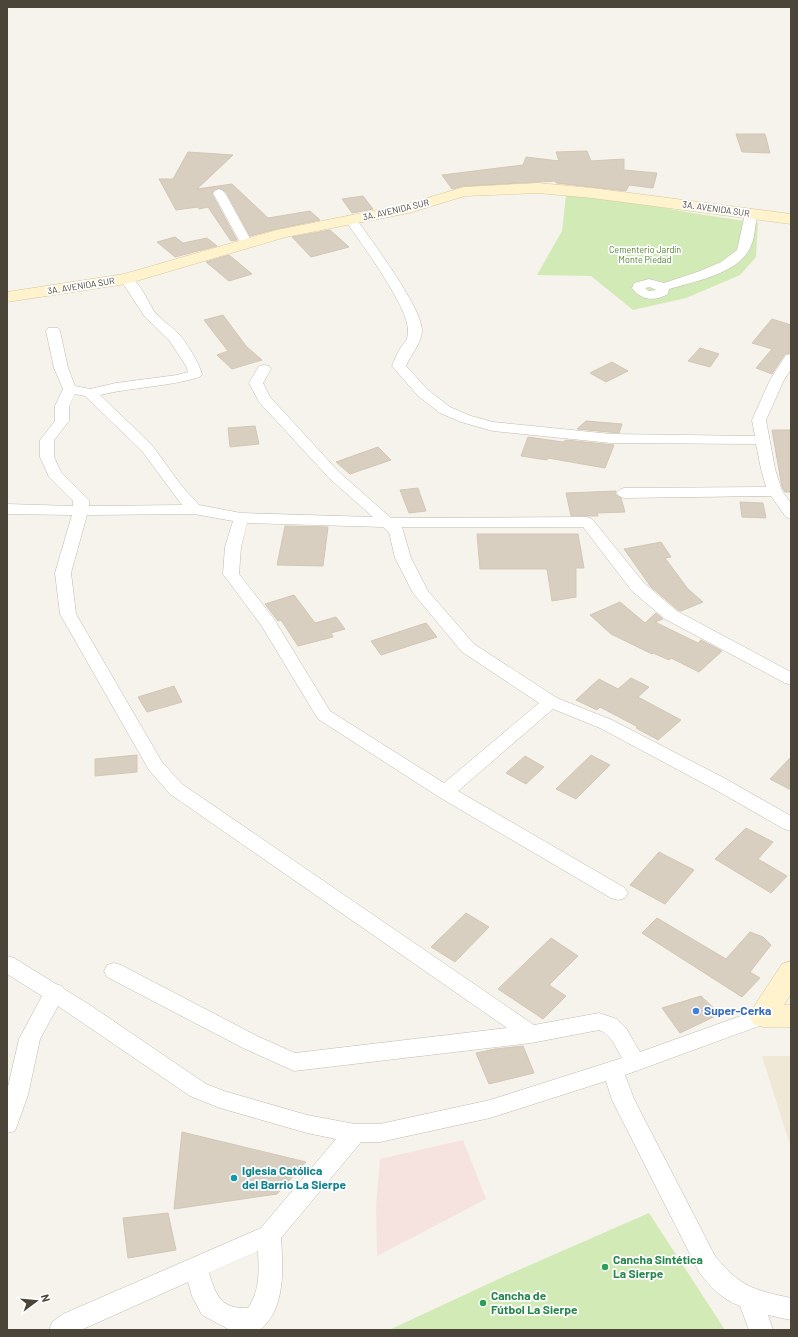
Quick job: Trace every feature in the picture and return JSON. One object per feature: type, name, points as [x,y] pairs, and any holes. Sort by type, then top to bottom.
[{"type":"street","name":"3A. AVENIDA SUR","points":[[7,297],[126,279],[283,234],[409,208],[464,192],[538,188],[645,199],[791,219]]},
{"type":"street","points":[[218,193],[247,244]]},
{"type":"street","points":[[662,287],[722,267],[741,253],[748,232],[751,214]]},
{"type":"street","points":[[351,220],[390,278],[412,317],[415,330],[413,343],[405,352],[399,366],[413,385],[453,413],[476,423],[524,430],[616,439],[686,441],[761,440]]},
{"type":"street","points":[[70,389],[90,393],[116,387],[179,379],[195,374],[193,366],[174,337],[150,314],[135,290],[126,279]]},
{"type":"street","points":[[7,292],[27,294]]},
{"type":"street","points":[[53,331],[58,360],[63,376],[70,389]]},
{"type":"street","points":[[791,358],[777,380],[759,420],[761,440],[768,469],[776,491],[791,514]]},
{"type":"street","points":[[264,369],[256,383],[264,399],[334,475],[396,530],[403,558],[421,593],[468,648],[551,702],[606,724],[720,784],[791,824]]},
{"type":"street","points":[[70,389],[62,406],[62,421],[47,440],[47,457],[54,474],[81,500],[81,511],[63,573],[68,614],[155,766],[176,789],[531,1034]]},
{"type":"street","points":[[90,393],[147,448],[194,510]]},
{"type":"street","points":[[624,493],[776,491]]},
{"type":"street","points":[[7,508],[81,511],[194,510],[241,518],[407,523],[587,522],[638,587],[671,616],[791,679]]},
{"type":"street","points":[[241,518],[233,547],[231,574],[268,623],[324,715],[445,792],[618,893]]},
{"type":"street","points":[[445,792],[551,702]]},
{"type":"street","points":[[7,964],[55,992],[198,1090],[220,1099],[307,1124],[355,1133],[380,1133],[490,1109],[635,1064],[763,1016],[791,1016]]},
{"type":"street","points":[[114,970],[250,1042],[294,1062],[531,1034],[599,1021],[610,1025],[619,1034],[635,1064]]},
{"type":"street","points":[[763,1016],[791,971]]},
{"type":"street","points":[[7,1124],[17,1095],[30,1039],[55,992]]},
{"type":"street","points":[[613,1070],[623,1100],[708,1264],[718,1279],[733,1292],[750,1300],[791,1309]]},
{"type":"street","points":[[61,1330],[72,1322],[269,1235],[355,1133]]},
{"type":"street","points":[[196,1267],[204,1296],[211,1307],[231,1319],[249,1325],[266,1300],[270,1276],[269,1235]]},
{"type":"street","points":[[750,1300],[761,1330]]},
{"type":"shaded area","points":[[762,1056],[791,1056],[791,1148]]},
{"type":"shaded area","points":[[463,1140],[486,1199],[377,1256],[376,1206],[380,1159]]},
{"type":"green space","name":"Cementerio Jardín Monte Piedad","points":[[566,195],[632,202],[758,223],[756,257],[740,275],[686,298],[633,310],[591,276],[537,275],[562,231]]},
{"type":"green space","name":"Cancha Sintética La Sierpe","points":[[649,1213],[725,1330],[389,1330],[505,1276]]},
{"type":"building","points":[[736,134],[765,134],[770,153],[742,152]]},
{"type":"building","points":[[587,151],[591,161],[624,159],[624,170],[657,173],[653,188],[629,185],[626,191],[556,183],[556,181],[464,186],[452,189],[442,175],[523,165],[526,157],[559,161],[556,152]]},
{"type":"building","points":[[188,152],[233,155],[197,189],[232,184],[268,218],[310,211],[320,220],[250,236],[226,192],[218,188],[214,190],[212,194],[237,240],[231,241],[208,207],[176,210],[159,179],[173,179]]},
{"type":"building","points":[[363,196],[373,209],[352,213],[342,199]]},
{"type":"building","points":[[330,230],[349,247],[311,257],[292,237]]},
{"type":"building","points":[[175,237],[183,243],[207,238],[217,246],[175,257],[157,242]]},
{"type":"building","points":[[229,255],[252,274],[229,281],[206,262]]},
{"type":"building","points":[[223,315],[246,346],[262,360],[232,369],[217,355],[228,351],[204,320]]},
{"type":"building","points":[[772,319],[791,325],[791,353],[785,354],[772,374],[756,368],[772,349],[752,343]]},
{"type":"building","points":[[700,348],[719,354],[710,367],[688,361]]},
{"type":"building","points":[[612,362],[628,371],[606,382],[590,373]]},
{"type":"building","points":[[586,421],[622,424],[619,433],[577,429]]},
{"type":"building","points":[[255,426],[259,444],[230,447],[228,428]]},
{"type":"building","points":[[772,430],[791,430],[791,492],[785,492],[782,487]]},
{"type":"building","points":[[528,437],[563,442],[566,440],[614,445],[605,468],[548,458],[547,460],[521,456]]},
{"type":"building","points":[[378,447],[391,460],[350,474],[336,462]]},
{"type":"building","points":[[418,488],[426,511],[409,513],[400,490]]},
{"type":"building","points":[[616,491],[615,494],[621,498],[625,512],[597,513],[598,516],[571,516],[566,493]]},
{"type":"building","points":[[740,502],[763,503],[766,518],[742,517]]},
{"type":"building","points":[[285,526],[328,527],[323,566],[277,565]]},
{"type":"building","points":[[477,534],[578,534],[584,568],[576,568],[576,597],[552,601],[547,569],[480,569]]},
{"type":"building","points":[[661,542],[671,557],[665,558],[688,589],[703,602],[681,611],[678,610],[651,587],[624,549]]},
{"type":"building","points":[[294,595],[315,623],[336,617],[345,629],[331,633],[333,637],[298,646],[281,620],[278,621],[265,604]]},
{"type":"building","points":[[620,602],[645,623],[656,613],[663,619],[655,622],[698,643],[701,640],[722,651],[699,672],[671,658],[669,660],[653,653],[652,654],[611,634],[590,615]]},
{"type":"building","points":[[426,623],[437,637],[381,655],[371,641]]},
{"type":"building","points":[[631,678],[649,687],[638,697],[681,720],[658,740],[636,728],[638,727],[600,707],[597,710],[576,700],[599,679],[618,689]]},
{"type":"building","points":[[174,686],[182,702],[147,712],[138,697]]},
{"type":"building","points":[[137,755],[137,772],[95,776],[95,759]]},
{"type":"building","points":[[591,755],[610,765],[576,799],[556,789]]},
{"type":"building","points":[[525,756],[544,767],[526,784],[506,773]]},
{"type":"building","points":[[791,757],[791,790],[770,779]]},
{"type":"building","points":[[746,828],[773,842],[758,859],[787,876],[771,893],[715,859]]},
{"type":"building","points":[[659,852],[694,870],[665,904],[630,885]]},
{"type":"building","points":[[466,913],[489,927],[455,962],[431,947]]},
{"type":"building","points":[[657,918],[726,959],[750,932],[763,937],[771,945],[750,972],[760,978],[742,997],[642,933]]},
{"type":"building","points":[[551,938],[578,956],[549,985],[566,996],[543,1019],[498,989]]},
{"type":"building","points":[[701,996],[720,1014],[680,1033],[662,1008]]},
{"type":"building","points":[[523,1046],[534,1073],[489,1084],[476,1053]]},
{"type":"building","name":"Iglesia Católica del Barrio La Sierpe","points":[[182,1132],[306,1162],[277,1194],[174,1209]]},
{"type":"building","points":[[168,1213],[176,1250],[128,1258],[123,1218]]},
{"type":"place","name":"Super-Cerka","points":[[696,1011]]},
{"type":"place","name":"Iglesia Católica del Barrio La Sierpe","points":[[234,1178]]},
{"type":"place","name":"Cancha Sintética La Sierpe","points":[[605,1267]]},
{"type":"place","name":"Cancha de Fútbol La Sierpe","points":[[483,1303]]}]
